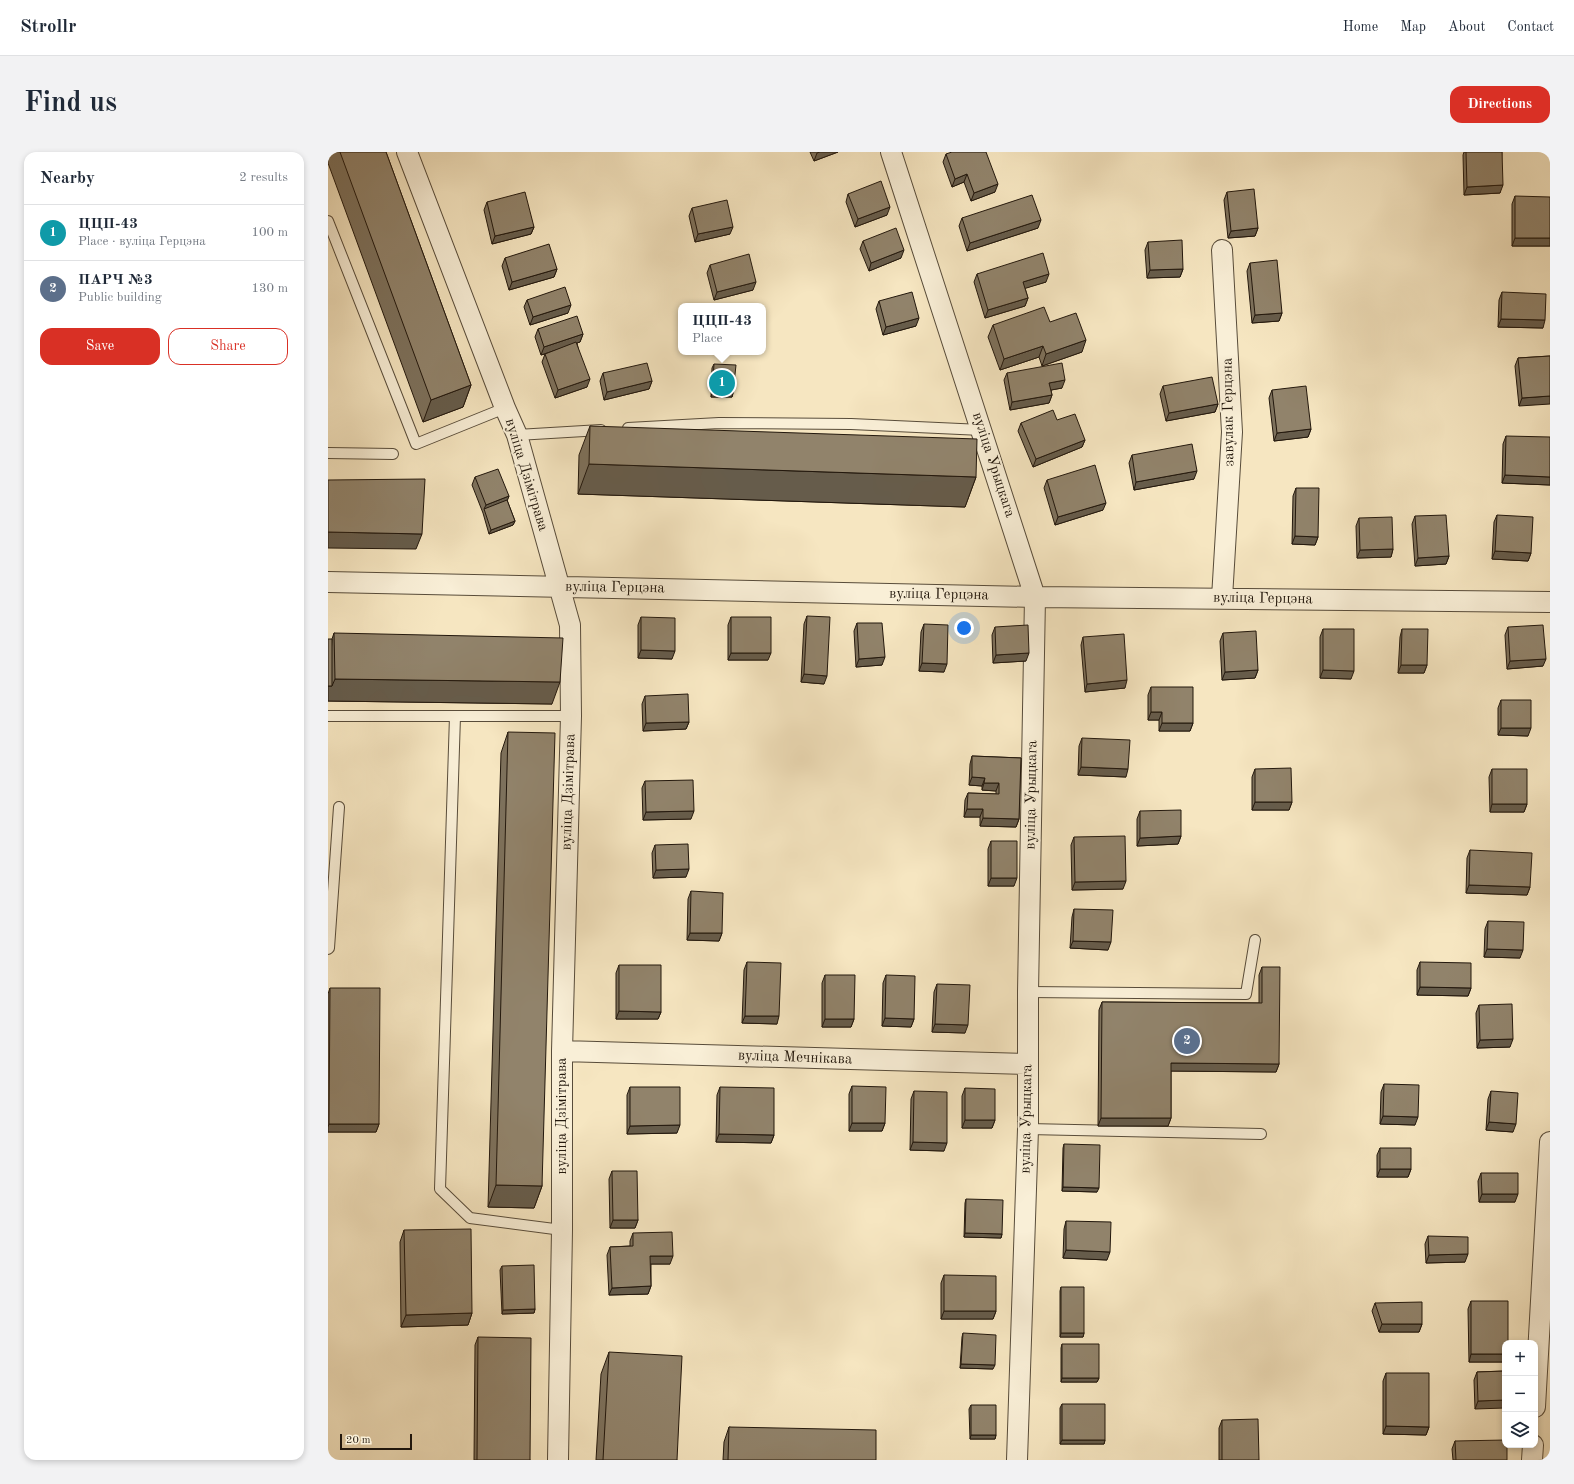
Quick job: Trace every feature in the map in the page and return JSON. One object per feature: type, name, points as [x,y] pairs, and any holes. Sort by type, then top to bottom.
[{"type":"street","name":"вуліца Дзімітрава","points":[[407,152],[505,408],[517,435],[570,625],[571,716],[562,1051],[562,1230],[558,1460]]},
{"type":"street","name":"вуліца Урыцкага","points":[[891,152],[1036,597],[1028,992],[1028,1129],[1017,1460]]},
{"type":"street","name":"завулак Герцэна","points":[[1222,250],[1232,432],[1222,598]]},
{"type":"street","name":"вуліца Герцэна","points":[[328,582],[1036,597],[1550,602]]},
{"type":"street","name":"вуліца Мечнікава","points":[[562,1051],[1028,1064]]},
{"type":"street","points":[[1537,1376],[1550,1142]]},
{"type":"street","points":[[1532,1460],[1533,1448]]},
{"type":"lane","points":[[328,221],[416,444],[505,408]]},
{"type":"lane","points":[[517,435],[719,423],[851,424],[982,430]]},
{"type":"lane","points":[[328,453],[393,454]]},
{"type":"lane","points":[[328,716],[571,716]]},
{"type":"lane","points":[[455,716],[440,1189],[470,1218],[562,1230]]},
{"type":"lane","points":[[328,949],[330,948],[340,807]]},
{"type":"lane","points":[[1028,992],[1246,994],[1255,940]]},
{"type":"lane","points":[[1028,1129],[1261,1134]]},
{"type":"building","points":[[340,152],[386,152],[471,385],[431,400]]},
{"type":"building","points":[[952,152],[986,152],[998,184],[974,193],[967,174],[955,179],[946,154]]},
{"type":"building","points":[[1466,152],[1502,152],[1503,185],[1467,187]]},
{"type":"building","points":[[881,181],[890,207],[858,219],[848,194]]},
{"type":"building","points":[[1254,189],[1258,228],[1231,231],[1227,192]]},
{"type":"building","points":[[525,192],[534,227],[495,236],[487,202]]},
{"type":"building","points":[[1032,195],[1041,220],[970,243],[962,218]]},
{"type":"building","points":[[1515,196],[1550,197],[1550,238],[1515,238]]},
{"type":"building","points":[[727,200],[733,227],[698,234],[692,208]]},
{"type":"building","points":[[896,228],[904,250],[871,263],[863,241]]},
{"type":"building","points":[[1182,240],[1183,269],[1150,270],[1148,242]]},
{"type":"building","points":[[549,244],[557,269],[512,282],[505,258]]},
{"type":"building","points":[[1043,253],[1049,274],[1023,282],[1028,298],[988,310],[977,274]]},
{"type":"building","points":[[749,254],[756,282],[717,292],[710,265]]},
{"type":"building","points":[[1277,260],[1282,313],[1255,315],[1250,263]]},
{"type":"building","points":[[565,287],[571,305],[533,317],[527,300]]},
{"type":"building","points":[[912,292],[919,318],[886,327],[879,301]]},
{"type":"building","points":[[1502,292],[1546,294],[1545,320],[1501,319]]},
{"type":"building","points":[[1044,307],[1050,322],[1076,313],[1086,340],[1046,354],[1043,346],[1004,359],[993,325]]},
{"type":"building","points":[[577,316],[583,334],[544,347],[538,329]]},
{"type":"building","points":[[576,342],[590,379],[558,390],[545,354]]},
{"type":"building","points":[[1550,356],[1550,396],[1522,398],[1518,358]]},
{"type":"building","points":[[647,363],[652,381],[607,392],[603,373]]},
{"type":"building","points":[[1062,363],[1065,380],[1049,383],[1052,395],[1012,402],[1007,373]]},
{"type":"building","points":[[714,364],[736,365],[733,393],[712,393]]},
{"type":"building","points":[[1212,377],[1218,404],[1169,413],[1163,386]]},
{"type":"building","points":[[1306,386],[1311,429],[1277,433],[1272,390]]},
{"type":"building","points":[[1053,410],[1057,420],[1075,414],[1085,440],[1036,459],[1021,423]]},
{"type":"building","points":[[590,426],[977,439],[976,477],[589,464]]},
{"type":"building","points":[[1506,436],[1550,437],[1550,477],[1505,475]]},
{"type":"building","points":[[1192,444],[1197,471],[1136,482],[1132,455]]},
{"type":"building","points":[[1095,465],[1106,503],[1058,517],[1047,480]]},
{"type":"building","points":[[498,469],[509,496],[486,505],[475,477]]},
{"type":"building","points":[[425,479],[422,534],[328,532],[328,480]]},
{"type":"building","points":[[1296,488],[1319,488],[1318,537],[1295,536]]},
{"type":"building","points":[[507,500],[515,521],[491,530],[484,509]]},
{"type":"building","points":[[1446,515],[1449,556],[1418,558],[1415,516]]},
{"type":"building","points":[[1497,515],[1533,517],[1531,553],[1495,551]]},
{"type":"building","points":[[1392,517],[1393,549],[1360,550],[1359,518]]},
{"type":"building","points":[[807,616],[830,617],[827,676],[804,674]]},
{"type":"building","points":[[641,617],[675,618],[675,651],[641,650]]},
{"type":"building","points":[[731,617],[771,617],[771,653],[731,653]]},
{"type":"building","points":[[857,623],[882,623],[885,657],[859,659]]},
{"type":"building","points":[[924,624],[948,625],[947,664],[922,663]]},
{"type":"building","points":[[1028,625],[1029,653],[996,655],[995,627]]},
{"type":"building","points":[[1543,625],[1546,659],[1510,661],[1508,627]]},
{"type":"building","points":[[1323,629],[1354,629],[1354,671],[1323,670]]},
{"type":"building","points":[[1402,629],[1428,629],[1427,665],[1401,665]]},
{"type":"building","points":[[1256,631],[1258,670],[1225,672],[1223,633]]},
{"type":"building","points":[[334,633],[563,638],[560,682],[335,679]]},
{"type":"building","points":[[1124,634],[1127,680],[1087,684],[1083,637]]},
{"type":"building","points":[[328,639],[332,639],[332,686],[328,686]]},
{"type":"building","points":[[1151,687],[1193,687],[1193,723],[1162,723],[1162,712],[1151,712]]},
{"type":"building","points":[[688,694],[689,722],[646,723],[645,696]]},
{"type":"building","points":[[1501,700],[1531,700],[1531,728],[1501,728]]},
{"type":"building","points":[[508,732],[555,733],[542,1186],[496,1185]]},
{"type":"building","points":[[1082,738],[1130,740],[1128,769],[1081,767]]},
{"type":"building","points":[[972,756],[1021,758],[1019,819],[983,818],[983,809],[967,809],[968,793],[999,794],[999,783],[984,783],[985,778],[972,777]]},
{"type":"building","points":[[1291,768],[1292,802],[1255,802],[1255,769]]},
{"type":"building","points":[[1492,769],[1527,769],[1527,804],[1492,804]]},
{"type":"building","points":[[693,780],[694,811],[646,812],[645,781]]},
{"type":"building","points":[[1181,810],[1181,836],[1140,838],[1140,811]]},
{"type":"building","points":[[1125,836],[1126,881],[1075,882],[1074,837]]},
{"type":"building","points":[[991,841],[1017,841],[1017,878],[991,878]]},
{"type":"building","points":[[688,844],[689,869],[656,870],[655,845]]},
{"type":"building","points":[[1470,850],[1532,853],[1530,887],[1469,885]]},
{"type":"building","points":[[691,891],[723,893],[722,933],[690,933]]},
{"type":"building","points":[[1074,909],[1113,910],[1111,942],[1073,941]]},
{"type":"building","points":[[1488,921],[1524,922],[1523,950],[1487,949]]},
{"type":"building","points":[[747,962],[781,963],[779,1016],[745,1016]]},
{"type":"building","points":[[1420,962],[1471,963],[1471,988],[1420,987]]},
{"type":"building","points":[[619,965],[661,965],[661,1012],[619,1011]]},
{"type":"building","points":[[1262,967],[1280,967],[1279,1064],[1171,1063],[1171,1118],[1101,1118],[1102,1002],[1262,1003]]},
{"type":"building","points":[[825,975],[855,975],[854,1019],[825,1019]]},
{"type":"building","points":[[886,975],[915,976],[914,1019],[885,1018]]},
{"type":"building","points":[[937,984],[970,985],[968,1025],[935,1024]]},
{"type":"building","points":[[330,988],[380,988],[379,1124],[329,1124]]},
{"type":"building","points":[[1512,1004],[1513,1039],[1480,1040],[1479,1005]]},
{"type":"building","points":[[1384,1084],[1419,1085],[1418,1117],[1383,1116]]},
{"type":"building","points":[[852,1086],[886,1087],[885,1123],[852,1123]]},
{"type":"building","points":[[630,1087],[680,1087],[680,1125],[630,1126]]},
{"type":"building","points":[[720,1087],[774,1088],[774,1135],[719,1134]]},
{"type":"building","points":[[965,1088],[995,1089],[995,1120],[965,1120]]},
{"type":"building","points":[[914,1091],[947,1092],[947,1143],[913,1142]]},
{"type":"building","points":[[1491,1091],[1518,1093],[1516,1124],[1489,1122]]},
{"type":"building","points":[[1064,1144],[1100,1145],[1099,1188],[1063,1187]]},
{"type":"building","points":[[1380,1148],[1411,1148],[1411,1169],[1380,1169]]},
{"type":"building","points":[[612,1171],[637,1171],[638,1220],[613,1220]]},
{"type":"building","points":[[1481,1173],[1518,1173],[1518,1194],[1482,1194]]},
{"type":"building","points":[[966,1199],[1003,1200],[1002,1234],[965,1233]]},
{"type":"building","points":[[1066,1221],[1111,1222],[1110,1252],[1066,1250]]},
{"type":"building","points":[[471,1229],[472,1313],[406,1315],[404,1230]]},
{"type":"building","points":[[672,1232],[673,1256],[650,1256],[651,1286],[612,1288],[610,1247],[633,1246],[633,1233]]},
{"type":"building","points":[[1428,1236],[1468,1237],[1468,1254],[1429,1255]]},
{"type":"building","points":[[534,1265],[535,1309],[503,1310],[502,1266]]},
{"type":"building","points":[[944,1275],[996,1276],[996,1311],[944,1311]]},
{"type":"building","points":[[1061,1287],[1084,1287],[1084,1333],[1061,1333]]},
{"type":"building","points":[[1471,1301],[1508,1301],[1508,1340],[1502,1340],[1502,1354],[1471,1354]]},
{"type":"building","points":[[1422,1302],[1422,1324],[1382,1324],[1375,1303]]},
{"type":"building","points":[[963,1333],[996,1335],[995,1365],[961,1364]]},
{"type":"building","points":[[478,1337],[531,1338],[530,1460],[477,1460]]},
{"type":"building","points":[[1062,1344],[1099,1344],[1099,1378],[1062,1378]]},
{"type":"building","points":[[609,1352],[682,1356],[677,1460],[603,1460]]},
{"type":"building","points":[[1502,1371],[1502,1400],[1478,1401],[1477,1372]]},
{"type":"building","points":[[1386,1373],[1429,1373],[1429,1427],[1386,1426]]},
{"type":"building","points":[[1062,1404],[1105,1404],[1105,1440],[1062,1440]]},
{"type":"building","points":[[971,1405],[996,1405],[996,1435],[971,1435]]},
{"type":"building","points":[[1258,1419],[1259,1460],[1222,1460],[1222,1420]]},
{"type":"building","points":[[729,1427],[876,1430],[876,1460],[728,1460]]},
{"type":"building","points":[[1502,1440],[1502,1448],[1507,1448],[1507,1460],[1456,1460],[1455,1441]]},
{"type":"place","name":"ЦЦП-43","points":[[722,383]]},
{"type":"place","name":"ПАРЧ №3","points":[[1187,1041]]}]
